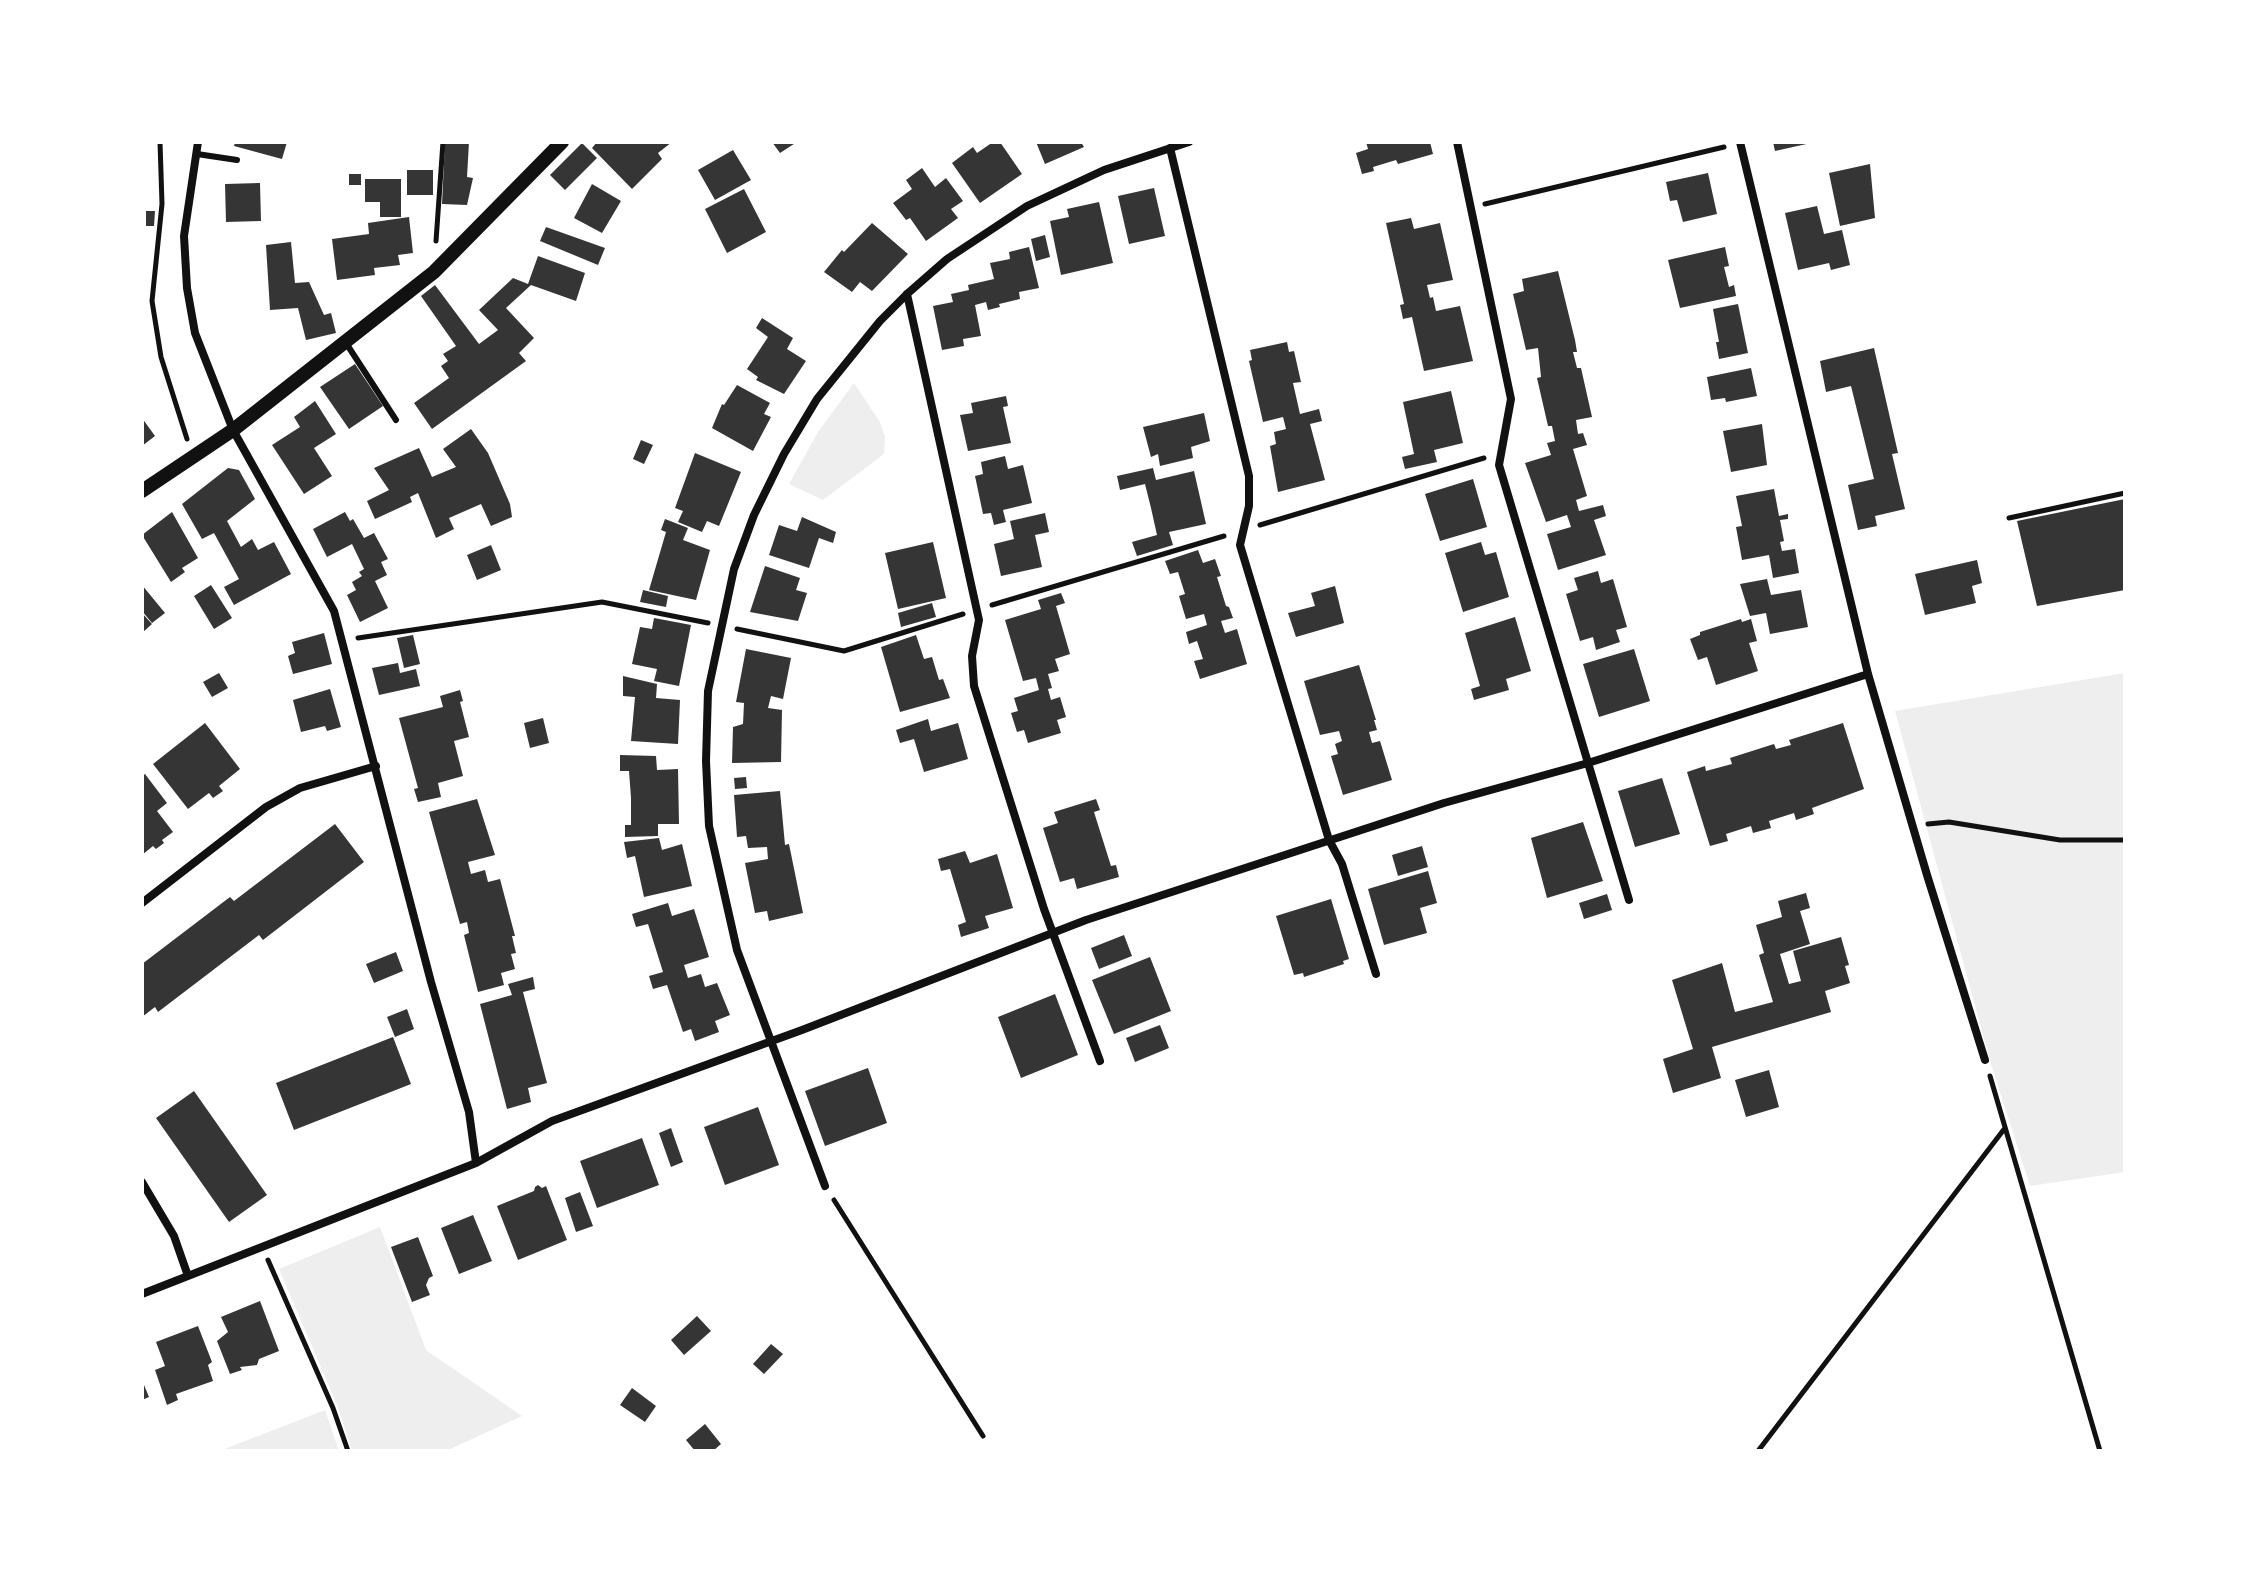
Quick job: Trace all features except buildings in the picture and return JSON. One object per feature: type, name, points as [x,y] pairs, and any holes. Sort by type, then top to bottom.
[{"type":"street","points":[[198,142],[184,236],[187,288],[195,333],[233,430],[334,611],[431,982],[469,1112],[476,1163]]},
{"type":"street","points":[[142,491],[233,430],[434,272],[562,142]]},
{"type":"street","points":[[825,1186],[737,950],[709,826],[706,761],[708,691],[734,569],[754,515],[784,454],[817,399],[880,321],[907,294],[947,259],[1027,206],[1104,170],[1189,142]]},
{"type":"street","points":[[1457,142],[1511,399],[1499,465],[1629,900]]},
{"type":"street","points":[[1740,143],[1868,674],[1985,1060]]},
{"type":"street","points":[[1170,148],[1249,476],[1249,506],[1240,545],[1329,840],[1342,864],[1376,974]]},
{"type":"street","points":[[907,294],[977,609],[979,628],[971,669],[974,686],[1052,933],[1100,1061]]},
{"type":"street","points":[[142,1294],[476,1163],[552,1121],[772,1041],[1052,933],[1444,803],[1588,763],[1868,674]]},
{"type":"street","points":[[142,903],[266,807],[300,788],[376,766]]},
{"type":"street","points":[[142,1182],[174,1236],[188,1276]]},
{"type":"lane","points":[[197,154],[237,160]]},
{"type":"lane","points":[[346,341],[396,420]]},
{"type":"path","points":[[160,142],[162,204],[152,301],[154,323],[184,435],[197,455]]},
{"type":"path","points":[[434,272],[443,142]]},
{"type":"path","points":[[1470,207],[1740,143]]},
{"type":"path","points":[[342,640],[602,602],[844,651],[1500,453]]},
{"type":"path","points":[[2009,518],[2125,493]]},
{"type":"path","points":[[1914,825],[1949,822],[2060,840],[2125,840]]},
{"type":"path","points":[[1985,1060],[2100,1451]]},
{"type":"path","points":[[1758,1451],[2005,1128]]},
{"type":"path","points":[[825,1186],[983,1436]]},
{"type":"path","points":[[263,1248],[333,1408],[348,1451]]},
{"type":"shaded area","points":[[854,383],[880,422],[885,437],[884,454],[823,500],[789,484],[818,432]]},
{"type":"shaded area","points":[[2125,673],[2125,1172],[2030,1186],[1990,1061],[1895,711]]},
{"type":"shaded area","points":[[380,1227],[426,1350],[522,1416],[446,1451],[352,1451],[338,1407],[279,1269]]},
{"type":"shaded area","points":[[325,1410],[339,1451],[220,1451],[235,1445]]}]
